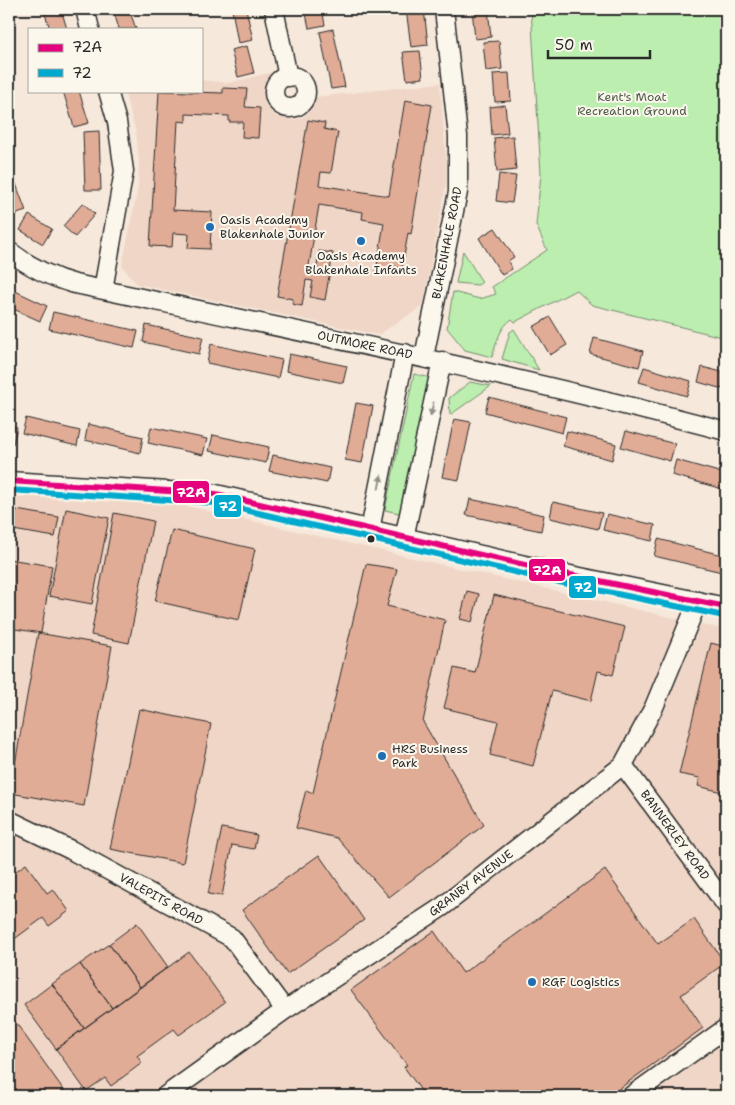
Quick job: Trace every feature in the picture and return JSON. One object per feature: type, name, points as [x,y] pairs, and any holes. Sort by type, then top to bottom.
[{"type":"street","points":[[85,9],[90,28]]},
{"type":"street","points":[[274,9],[288,76]]},
{"type":"street","name":"BLAKENHALE ROAD","points":[[424,357],[458,192],[458,136],[444,9]]},
{"type":"street","points":[[103,290],[124,172],[117,122],[108,92]]},
{"type":"street","name":"OUTMORE ROAD","points":[[9,251],[29,266],[49,276],[103,290],[442,361],[596,396],[726,431]]},
{"type":"street","points":[[370,530],[405,353]]},
{"type":"street","points":[[404,538],[442,361]]},
{"type":"street","points":[[9,481],[216,494],[404,538],[726,608]]},
{"type":"street","name":"GRANBY AVENUE","points":[[165,1096],[286,1010],[442,907],[623,765],[654,707],[698,601]]},
{"type":"street","name":"BANNERLEY ROAD","points":[[623,765],[726,906]]},
{"type":"street","name":"VALEPITS ROAD","points":[[9,820],[71,850],[232,938],[286,1010]]},
{"type":"street","points":[[631,1096],[726,1028]]},
{"type":"shaded area","points":[[273,72],[266,80],[264,89],[266,106],[276,116],[293,120],[302,118],[308,113],[316,97],[440,83],[446,158],[446,185],[423,306],[378,335],[137,284],[122,266],[138,187],[139,160],[136,132],[124,92],[202,92],[202,80],[228,83]]},
{"type":"shaded area","points":[[9,496],[183,505],[726,630],[726,1096],[9,1096]]},
{"type":"green space","name":"Kent's Moat Recreation Ground","points":[[531,9],[726,9],[726,338],[592,305],[576,290],[515,322],[512,319],[501,331],[492,357],[465,350],[447,328],[453,292],[480,299],[496,294],[492,287],[547,250],[536,225],[541,174]]},
{"type":"green space","points":[[463,251],[482,282],[478,285],[456,283]]},
{"type":"green space","points":[[514,329],[539,370],[502,359],[510,332]]},
{"type":"green space","points":[[414,374],[431,378],[403,514],[385,510]]},
{"type":"green space","points":[[470,382],[491,386],[450,415],[449,398]]},
{"type":"building","points":[[61,9],[67,28],[50,28],[44,11]]},
{"type":"building","points":[[113,9],[129,9],[136,28],[119,28]]},
{"type":"building","points":[[232,9],[246,9],[253,40],[238,43]]},
{"type":"building","points":[[305,9],[322,9],[325,25],[309,28]]},
{"type":"building","points":[[406,9],[424,9],[428,45],[411,47]]},
{"type":"building","points":[[472,9],[488,9],[491,37],[475,39]]},
{"type":"building","points":[[333,29],[345,87],[331,89],[320,32]]},
{"type":"building","points":[[499,41],[502,69],[486,71],[483,42]]},
{"type":"building","points":[[247,46],[254,73],[238,77],[231,50]]},
{"type":"building","points":[[420,51],[423,78],[407,80],[403,52]]},
{"type":"building","points":[[509,73],[511,101],[495,102],[493,74]]},
{"type":"building","points":[[223,88],[247,89],[245,107],[260,108],[258,138],[242,137],[243,122],[229,122],[229,116],[186,114],[186,122],[178,121],[173,210],[212,212],[210,249],[188,248],[189,234],[173,233],[172,247],[150,246],[159,92],[223,93]]},
{"type":"building","points":[[63,92],[79,92],[89,123],[74,127]]},
{"type":"building","points":[[405,100],[432,105],[411,234],[408,233],[402,268],[394,267],[393,275],[376,272],[384,223],[362,219],[363,212],[319,205],[308,272],[316,274],[319,251],[333,253],[325,300],[310,297],[313,281],[306,280],[302,306],[292,304],[293,299],[277,296],[308,120],[325,123],[324,129],[338,132],[331,173],[321,172],[319,185],[389,196]]},
{"type":"building","points":[[505,105],[508,133],[492,135],[490,107]]},
{"type":"building","points":[[99,131],[101,190],[85,190],[83,132]]},
{"type":"building","points":[[513,136],[516,170],[497,172],[494,138]]},
{"type":"building","points":[[9,165],[26,211],[11,216],[9,212]]},
{"type":"building","points":[[499,174],[516,176],[512,203],[496,201]]},
{"type":"building","points":[[83,203],[95,214],[75,237],[63,226]]},
{"type":"building","points":[[29,215],[52,229],[43,244],[20,230]]},
{"type":"building","points":[[495,228],[514,257],[508,261],[512,269],[502,275],[479,238]]},
{"type":"building","points":[[9,288],[47,306],[40,321],[9,307]]},
{"type":"building","points":[[53,312],[138,331],[134,348],[49,329]]},
{"type":"building","points":[[550,317],[567,345],[550,355],[533,327]]},
{"type":"building","points":[[146,325],[203,337],[199,354],[143,342]]},
{"type":"building","points":[[594,338],[643,351],[639,367],[590,354]]},
{"type":"building","points":[[211,344],[282,360],[278,378],[207,363]]},
{"type":"building","points":[[289,354],[347,366],[343,383],[286,371]]},
{"type":"building","points":[[644,367],[691,381],[687,396],[639,382]]},
{"type":"building","points":[[702,367],[726,373],[726,390],[698,382]]},
{"type":"building","points":[[489,397],[566,417],[562,433],[485,412]]},
{"type":"building","points":[[356,403],[373,406],[362,463],[345,460]]},
{"type":"building","points":[[26,418],[80,431],[77,446],[22,433]]},
{"type":"building","points":[[454,419],[471,422],[459,480],[442,477]]},
{"type":"building","points":[[88,424],[143,437],[140,453],[85,440]]},
{"type":"building","points":[[9,425],[17,427],[13,444],[9,443]]},
{"type":"building","points":[[151,427],[207,439],[203,455],[148,443]]},
{"type":"building","points":[[567,431],[616,444],[612,460],[563,446]]},
{"type":"building","points":[[626,431],[675,444],[670,461],[621,447]]},
{"type":"building","points":[[213,435],[269,447],[266,463],[209,451]]},
{"type":"building","points":[[273,455],[330,468],[327,483],[269,471]]},
{"type":"building","points":[[676,460],[726,474],[726,490],[672,475]]},
{"type":"building","points":[[470,499],[544,515],[541,531],[466,515]]},
{"type":"building","points":[[553,502],[602,513],[598,529],[550,518]]},
{"type":"building","points":[[66,509],[109,518],[92,604],[49,596]]},
{"type":"building","points":[[16,510],[59,517],[55,537],[13,530]]},
{"type":"building","points":[[114,513],[153,521],[129,643],[91,635]]},
{"type":"building","points":[[607,514],[655,525],[652,541],[603,530]]},
{"type":"building","points":[[172,530],[255,549],[239,620],[155,601]]},
{"type":"building","points":[[658,539],[726,556],[726,573],[654,556]]},
{"type":"building","points":[[9,559],[52,566],[41,633],[9,628]]},
{"type":"building","name":"HRS Business Park","points":[[366,564],[397,569],[387,606],[445,620],[423,722],[484,825],[389,897],[337,838],[296,828],[306,790],[313,793]]},
{"type":"building","points":[[467,591],[479,594],[472,622],[460,619]]},
{"type":"building","points":[[494,595],[625,627],[613,675],[598,671],[591,701],[552,691],[533,766],[490,755],[498,721],[444,708],[454,668],[475,673]]},
{"type":"building","points":[[38,633],[112,646],[84,806],[10,793]]},
{"type":"building","points":[[711,643],[726,647],[726,793],[698,786],[700,778],[679,774]]},
{"type":"building","points":[[139,709],[211,724],[183,863],[110,849]]},
{"type":"building","points":[[222,828],[257,835],[254,849],[232,845],[222,896],[208,894]]},
{"type":"building","points":[[319,855],[364,920],[287,974],[242,910]]},
{"type":"building","points":[[26,864],[47,893],[53,889],[69,911],[49,926],[43,918],[9,943],[9,876]]},
{"type":"building","name":"RGF Logistics","points":[[605,870],[658,944],[694,919],[725,963],[681,995],[703,1028],[609,1096],[425,1096],[404,1067],[407,1065],[351,990],[434,931],[463,973]]},
{"type":"building","points":[[137,923],[168,967],[140,987],[109,944]]},
{"type":"building","points":[[109,944],[140,987],[112,1008],[80,964]]},
{"type":"building","points":[[189,952],[225,1002],[179,1035],[174,1029],[137,1056],[142,1063],[111,1086],[105,1078],[86,1091],[56,1049]]},
{"type":"building","points":[[80,964],[112,1008],[84,1028],[52,984]]},
{"type":"building","points":[[52,984],[84,1028],[56,1049],[24,1005]]},
{"type":"building","points":[[9,1013],[68,1096],[9,1096]]},
{"type":"transit line","name":"72A","points":[[9,481],[216,494],[551,571],[726,607]]},
{"type":"transit line","name":"72","points":[[9,490],[215,503],[549,580],[724,616]]},
{"type":"place","name":"Oasis Academy Blakenhale Junior","points":[[210,227]]},
{"type":"place","name":"Oasis Academy Blakenhale Infants","points":[[361,241]]},
{"type":"place","name":"HRS Business Park","points":[[382,756]]},
{"type":"place","name":"RGF Logistics","points":[[532,982]]}]
